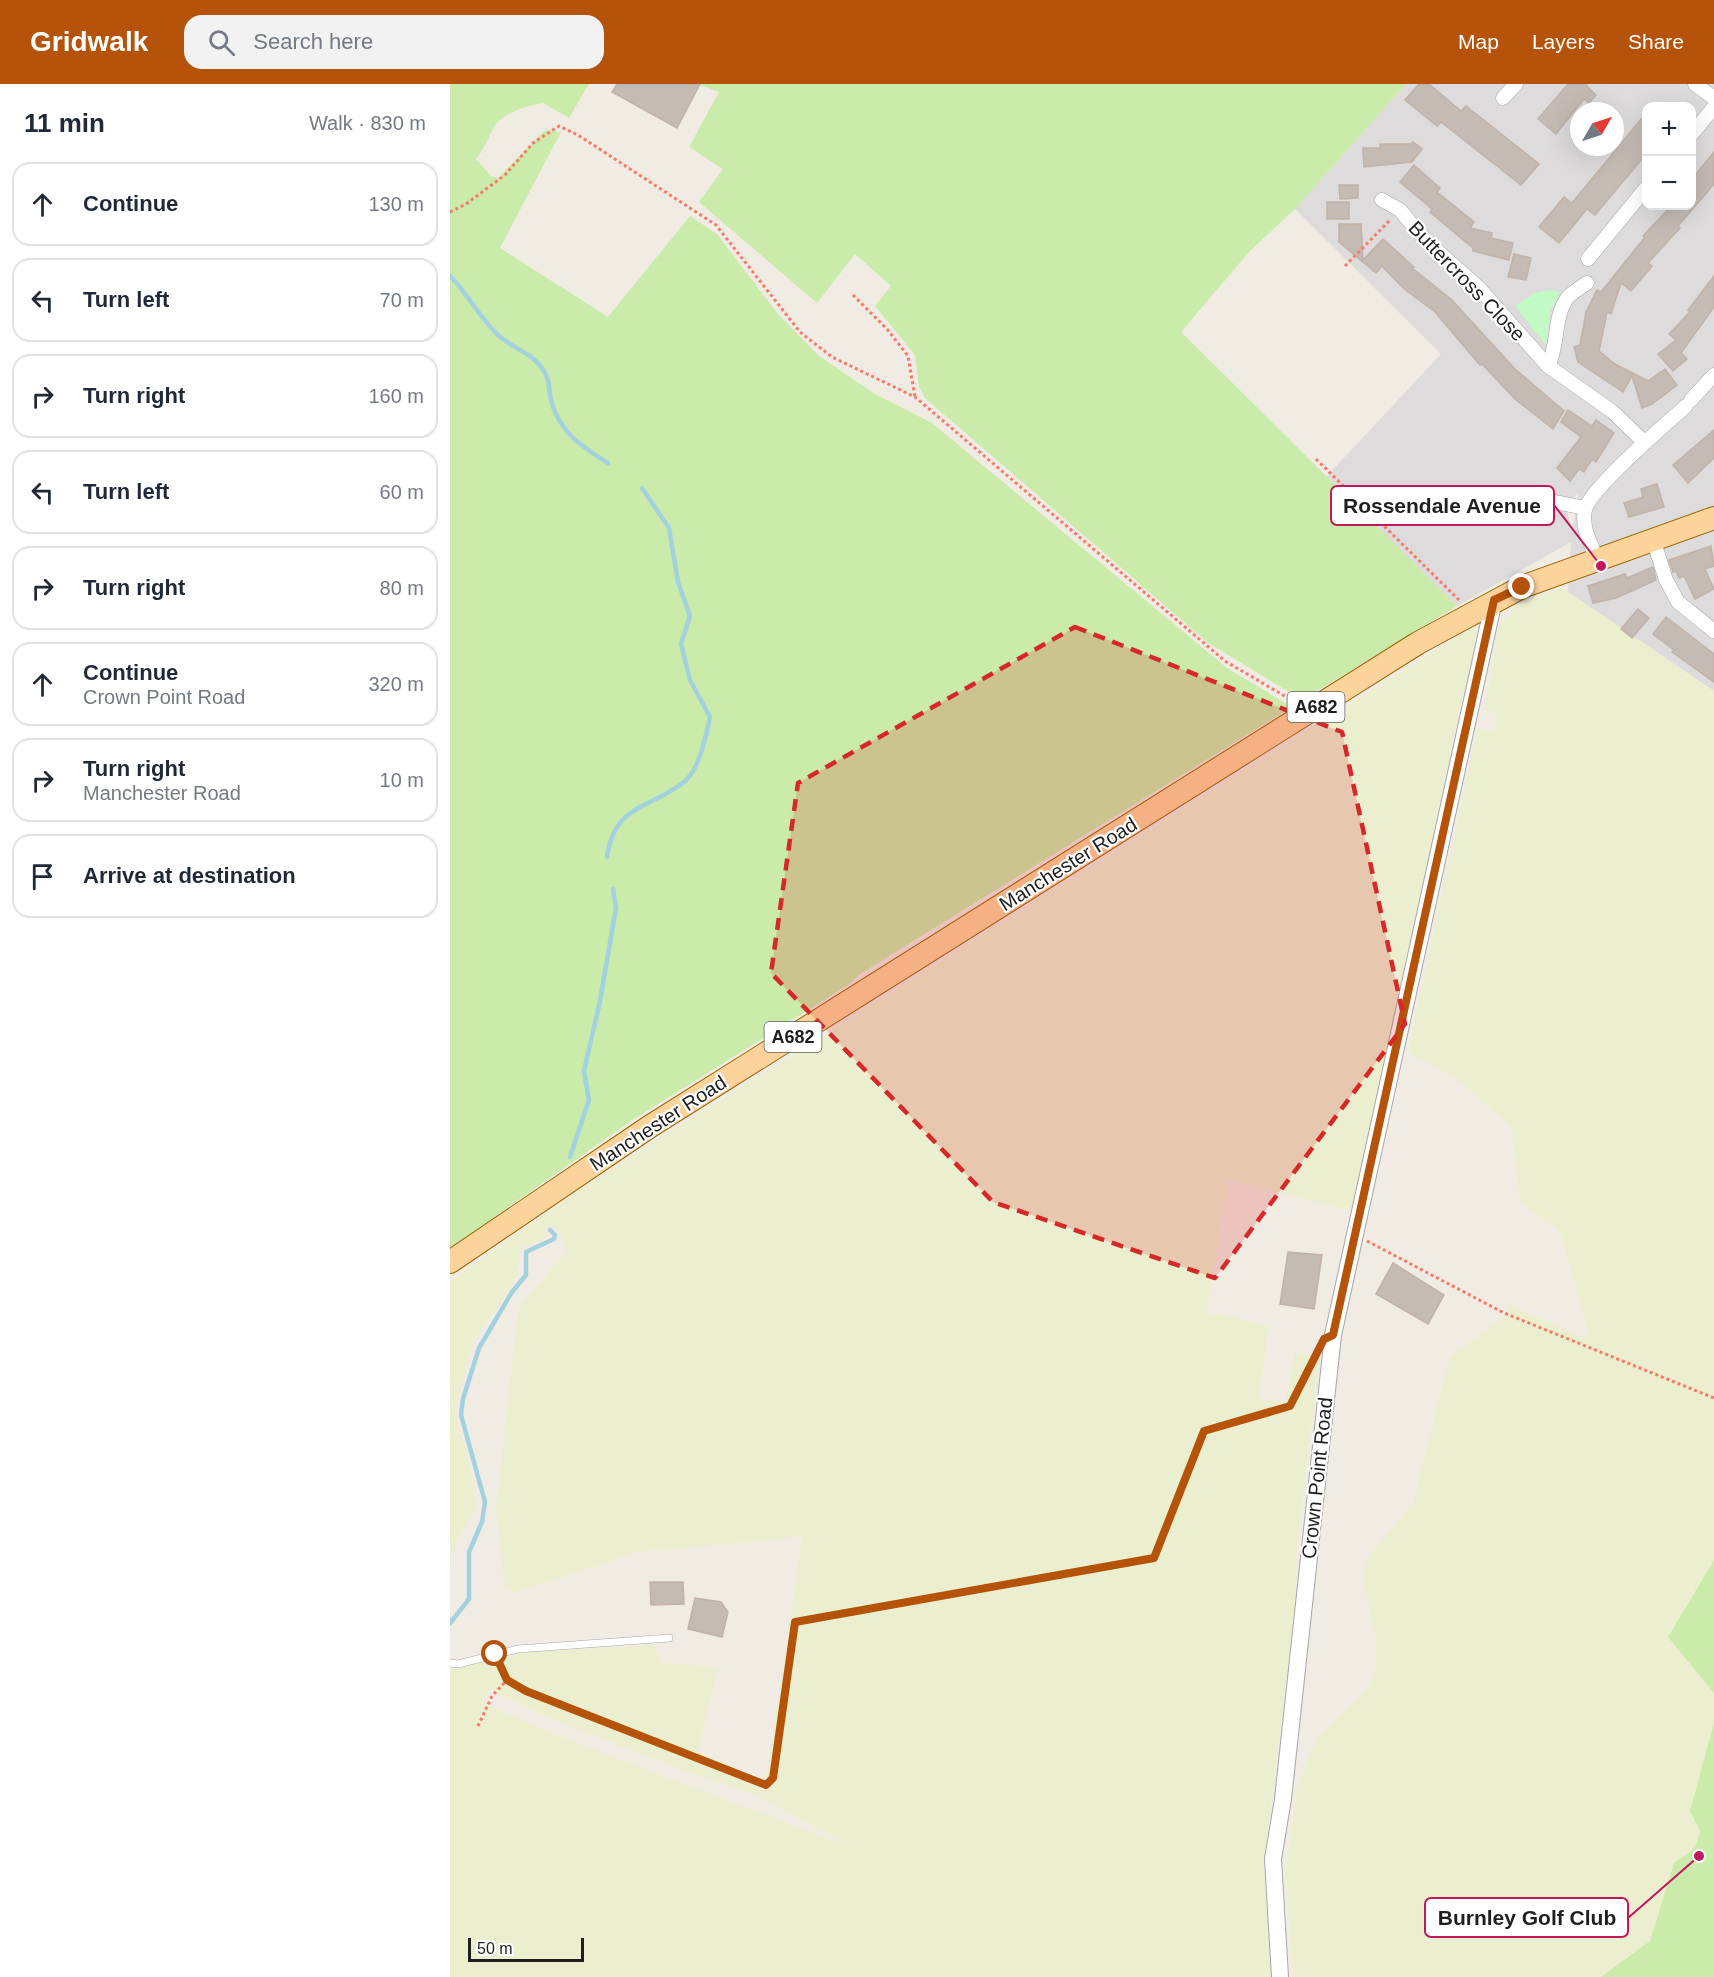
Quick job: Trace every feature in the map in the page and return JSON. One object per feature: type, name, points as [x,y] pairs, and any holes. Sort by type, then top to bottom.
[{"type":"main road","name":"Manchester Road","points":[[450,1262],[649,1127],[1468,614],[1494,600],[1597,559],[1714,518]]},
{"type":"street","points":[[1503,98],[1516,84]]},
{"type":"street","points":[[1695,84],[1714,98]]},
{"type":"street","points":[[1696,129],[1714,107]]},
{"type":"street","points":[[1588,259],[1642,194]]},
{"type":"street","name":"Buttercross Close","points":[[1382,200],[1400,210],[1425,240],[1479,288],[1548,366],[1613,412],[1645,443]]},
{"type":"street","name":"Buttercross Close","points":[[1548,366],[1554,354],[1559,316],[1568,298],[1587,283]]},
{"type":"street","points":[[1597,559],[1584,525],[1585,508],[1593,495],[1714,375]]},
{"type":"street","points":[[1530,496],[1585,508]]},
{"type":"street","points":[[1653,539],[1666,580],[1678,602],[1714,632]]},
{"type":"street","name":"Crown Point Road","points":[[1280,1977],[1273,1859],[1283,1799],[1333,1335],[1494,600]]},
{"type":"lane","points":[[450,1663],[458,1664],[518,1649],[669,1638]]},
{"type":"path","points":[[450,212],[466,204],[505,175],[533,143],[559,126],[616,159],[716,225],[800,332],[832,357],[915,397],[1226,661],[1310,711]]},
{"type":"path","points":[[1345,266],[1400,210]]},
{"type":"path","points":[[853,295],[887,329],[908,357],[915,397]]},
{"type":"path","points":[[1316,459],[1459,601],[1468,614]]},
{"type":"path","points":[[1355,1235],[1504,1313],[1714,1398]]},
{"type":"path","points":[[495,1654],[507,1680],[526,1691],[766,1785],[773,1778],[795,1622],[1154,1558],[1204,1431],[1290,1406],[1324,1339],[1333,1335]]},
{"type":"path","points":[[478,1726],[492,1696],[507,1680]]},
{"type":"highlighted area","points":[[1075,627],[1342,732],[1405,1024],[1215,1278],[993,1202],[771,973],[798,783]]},
{"type":"shaded area","points":[[1406,84],[1714,84],[1714,691],[1568,592],[1571,542],[1457,606],[1326,477],[1441,354],[1295,209]],"holes":[[[1578,492],[1573,532],[1566,508]]]},
{"type":"green space","points":[[450,84],[589,84],[569,118],[543,103],[522,108],[508,115],[497,123],[476,159],[491,176],[498,178],[545,130],[561,132],[500,248],[608,317],[690,216],[717,234],[778,314],[819,356],[875,394],[932,423],[1227,668],[1292,707],[860,974],[848,985],[634,1119],[450,1248]]},
{"type":"green space","points":[[697,84],[1406,84],[1295,209],[1249,252],[1181,332],[1457,606],[1302,700],[1207,642],[925,398],[919,387],[915,355],[875,306],[891,286],[855,254],[817,303],[699,202],[723,169],[689,147],[719,92]]},
{"type":"green space","points":[[1552,290],[1560,293],[1550,311],[1546,345],[1515,306],[1537,292]]},
{"type":"green space","points":[[1562,588],[1714,691],[1714,1560],[1668,1637],[1714,1693],[1714,1723],[1690,1811],[1700,1831],[1695,1849],[1674,1864],[1650,1941],[1601,1977],[1293,1977],[1286,1874],[1297,1785],[1318,1737],[1369,1687],[1376,1668],[1376,1642],[1362,1575],[1368,1557],[1413,1502],[1449,1357],[1505,1316],[1509,1305],[1583,1337],[1589,1334],[1560,1232],[1520,1201],[1511,1127],[1457,1079],[1408,1052],[1477,729],[1493,732],[1497,713],[1485,710],[1498,629],[1516,605]]},
{"type":"green space","points":[[1469,629],[1476,629],[1478,638],[1458,715],[1355,1212],[1228,1180],[1206,1315],[1220,1314],[1269,1327],[1259,1398],[1285,1403],[1295,1353],[1319,1356],[1295,1566],[1295,1608],[1264,1862],[1272,1977],[450,1977],[450,1667],[515,1656],[517,1653],[653,1645],[663,1662],[718,1668],[698,1752],[761,1779],[767,1774],[802,1537],[640,1552],[517,1592],[504,1589],[496,1507],[518,1308],[566,1252],[560,1232],[552,1225],[545,1229],[547,1238],[521,1248],[518,1275],[473,1342],[455,1410],[473,1479],[477,1507],[453,1548],[450,1571],[450,1281],[595,1179]],"holes":[[[490,1689],[549,1718],[689,1773],[759,1796],[848,1846],[572,1741],[481,1703]]]},
{"type":"green space","points":[[1714,1560],[1714,1693],[1668,1637]]},
{"type":"green space","points":[[1714,1723],[1714,1977],[1601,1977],[1650,1941],[1674,1863],[1695,1848],[1700,1831],[1690,1811]]},
{"type":"building","points":[[617,84],[700,84],[677,128],[612,92]]},
{"type":"building","points":[[1419,84],[1429,84],[1461,111],[1466,106],[1539,164],[1521,185],[1441,122],[1437,126],[1405,100]]},
{"type":"building","points":[[1568,84],[1585,84],[1596,95],[1590,102],[1584,99],[1582,102],[1570,102],[1570,116],[1556,134],[1538,119]]},
{"type":"building","points":[[1642,118],[1642,159],[1595,215],[1587,209],[1559,243],[1539,227],[1564,197],[1572,203],[1611,156],[1624,156],[1624,140]]},
{"type":"building","points":[[1413,142],[1422,149],[1412,162],[1364,167],[1363,148],[1380,148],[1380,144],[1411,144]]},
{"type":"building","points":[[1714,152],[1714,184],[1696,205],[1696,174]]},
{"type":"building","points":[[1414,165],[1440,188],[1437,192],[1474,222],[1470,228],[1492,233],[1491,238],[1513,243],[1509,260],[1473,251],[1473,248],[1430,212],[1432,209],[1400,182]]},
{"type":"building","points":[[1339,185],[1358,185],[1358,198],[1340,199]]},
{"type":"building","points":[[1327,202],[1349,202],[1349,219],[1327,219]]},
{"type":"building","points":[[1667,210],[1692,210],[1678,226],[1680,228],[1648,263],[1652,266],[1631,291],[1621,283],[1611,314],[1607,312],[1599,351],[1615,364],[1648,381],[1665,369],[1677,385],[1652,404],[1642,408],[1632,376],[1623,392],[1578,362],[1574,347],[1580,345],[1586,312],[1597,290],[1601,292],[1645,237],[1643,236]]},
{"type":"building","points":[[1339,224],[1361,224],[1363,260],[1383,239],[1414,267],[1412,268],[1451,299],[1515,369],[1564,411],[1553,429],[1515,399],[1482,364],[1480,365],[1435,312],[1403,288],[1382,266],[1376,273],[1339,242]]},
{"type":"building","points":[[1514,254],[1531,258],[1526,280],[1508,277]]},
{"type":"building","points":[[1714,276],[1714,307],[1681,353],[1687,359],[1673,371],[1658,354],[1676,340],[1669,334],[1690,312],[1688,310]]},
{"type":"building","points":[[1568,410],[1592,426],[1596,420],[1614,433],[1596,462],[1592,459],[1584,472],[1579,469],[1570,481],[1557,468],[1581,437],[1561,422]]},
{"type":"building","points":[[1714,430],[1714,458],[1688,483],[1673,465]]},
{"type":"building","points":[[1657,484],[1664,507],[1629,517],[1624,503],[1643,497],[1641,489]]},
{"type":"building","points":[[1711,546],[1714,566],[1705,569],[1714,589],[1695,599],[1684,576],[1679,578],[1676,571],[1673,572],[1669,560]]},
{"type":"building","points":[[1653,567],[1656,580],[1616,598],[1593,603],[1588,586],[1625,574],[1627,578]]},
{"type":"building","points":[[1638,609],[1649,618],[1632,638],[1621,629]]},
{"type":"building","points":[[1666,617],[1714,654],[1714,682],[1672,652],[1674,650],[1653,634]]},
{"type":"building","points":[[1288,1252],[1322,1255],[1314,1309],[1280,1304]]},
{"type":"building","points":[[1393,1263],[1444,1295],[1428,1324],[1376,1294]]},
{"type":"building","points":[[650,1582],[683,1582],[684,1604],[651,1605]]},
{"type":"building","points":[[695,1598],[721,1602],[728,1612],[722,1637],[688,1629]]},
{"type":"waterway","points":[[450,276],[496,333],[529,355],[540,366],[547,376],[555,411],[566,430],[589,451],[608,463]]},
{"type":"waterway","points":[[607,857],[611,839],[626,817],[636,809],[672,790],[690,775],[702,751],[710,717],[690,680],[681,644],[690,616],[678,582],[669,528],[642,488]]},
{"type":"waterway","points":[[570,1157],[589,1100],[584,1071],[600,1001],[616,908],[613,889]]},
{"type":"waterway","points":[[450,1623],[469,1599],[469,1552],[482,1522],[485,1502],[461,1415],[463,1399],[479,1348],[512,1292],[526,1275],[526,1252],[554,1239],[555,1235],[550,1230]]},
{"type":"place","name":"Rossendale Avenue","points":[[1601,566]]},
{"type":"place","name":"Burnley Golf Club","points":[[1699,1856]]},
{"type":"route","points":[[495,1654],[507,1680],[526,1691],[766,1785],[773,1778],[795,1622],[1154,1558],[1204,1431],[1290,1406],[1318,1355],[1324,1339],[1333,1335],[1494,600],[1522,587]]}]
